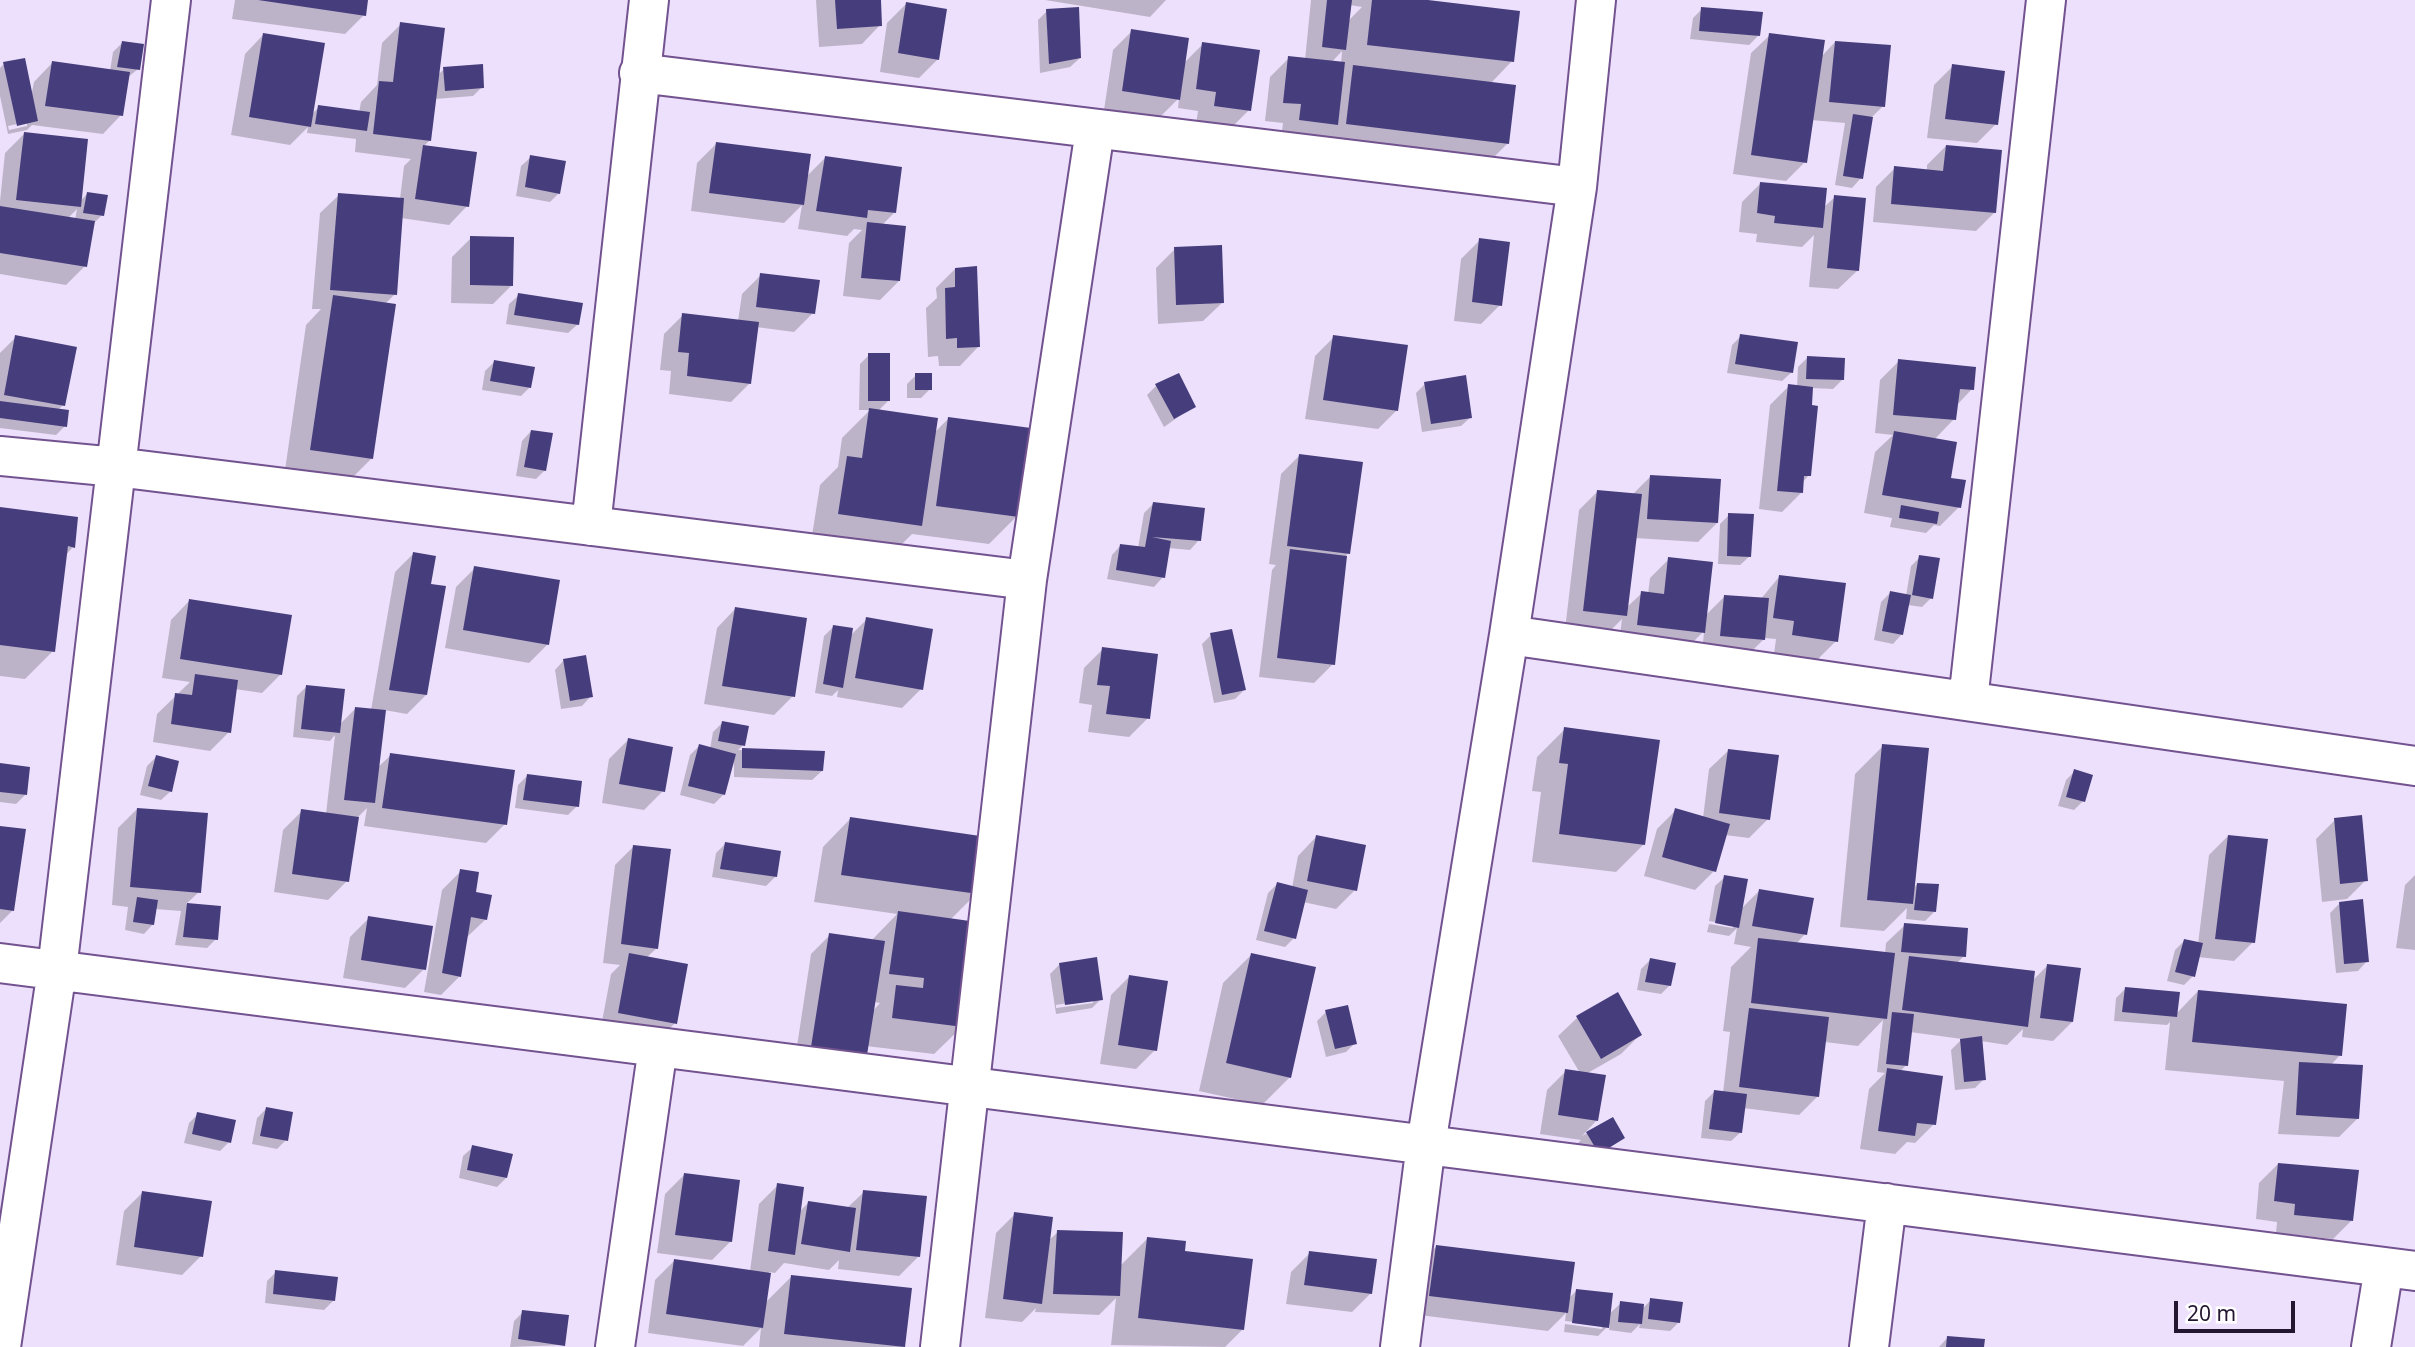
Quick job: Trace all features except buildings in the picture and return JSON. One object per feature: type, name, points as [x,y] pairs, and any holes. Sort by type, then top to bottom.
[{"type":"street","points":[[1,1347],[57,970],[171,0]]},
{"type":"street","points":[[590,526],[649,0]]},
{"type":"street","points":[[1400,1347],[1426,1144],[1509,635],[1577,187],[1595,0]]},
{"type":"street","points":[[1968,701],[2046,0]]},
{"type":"street","points":[[639,73],[1577,187]]},
{"type":"street","points":[[940,1347],[972,1087],[1027,580],[1096,130]]},
{"type":"street","points":[[0,456],[116,467],[1027,580]]},
{"type":"street","points":[[1509,635],[2415,766]]},
{"type":"street","points":[[0,963],[2399,1268],[2371,1347]]},
{"type":"street","points":[[615,1347],[658,1046]]},
{"type":"street","points":[[1869,1347],[1887,1203]]}]
